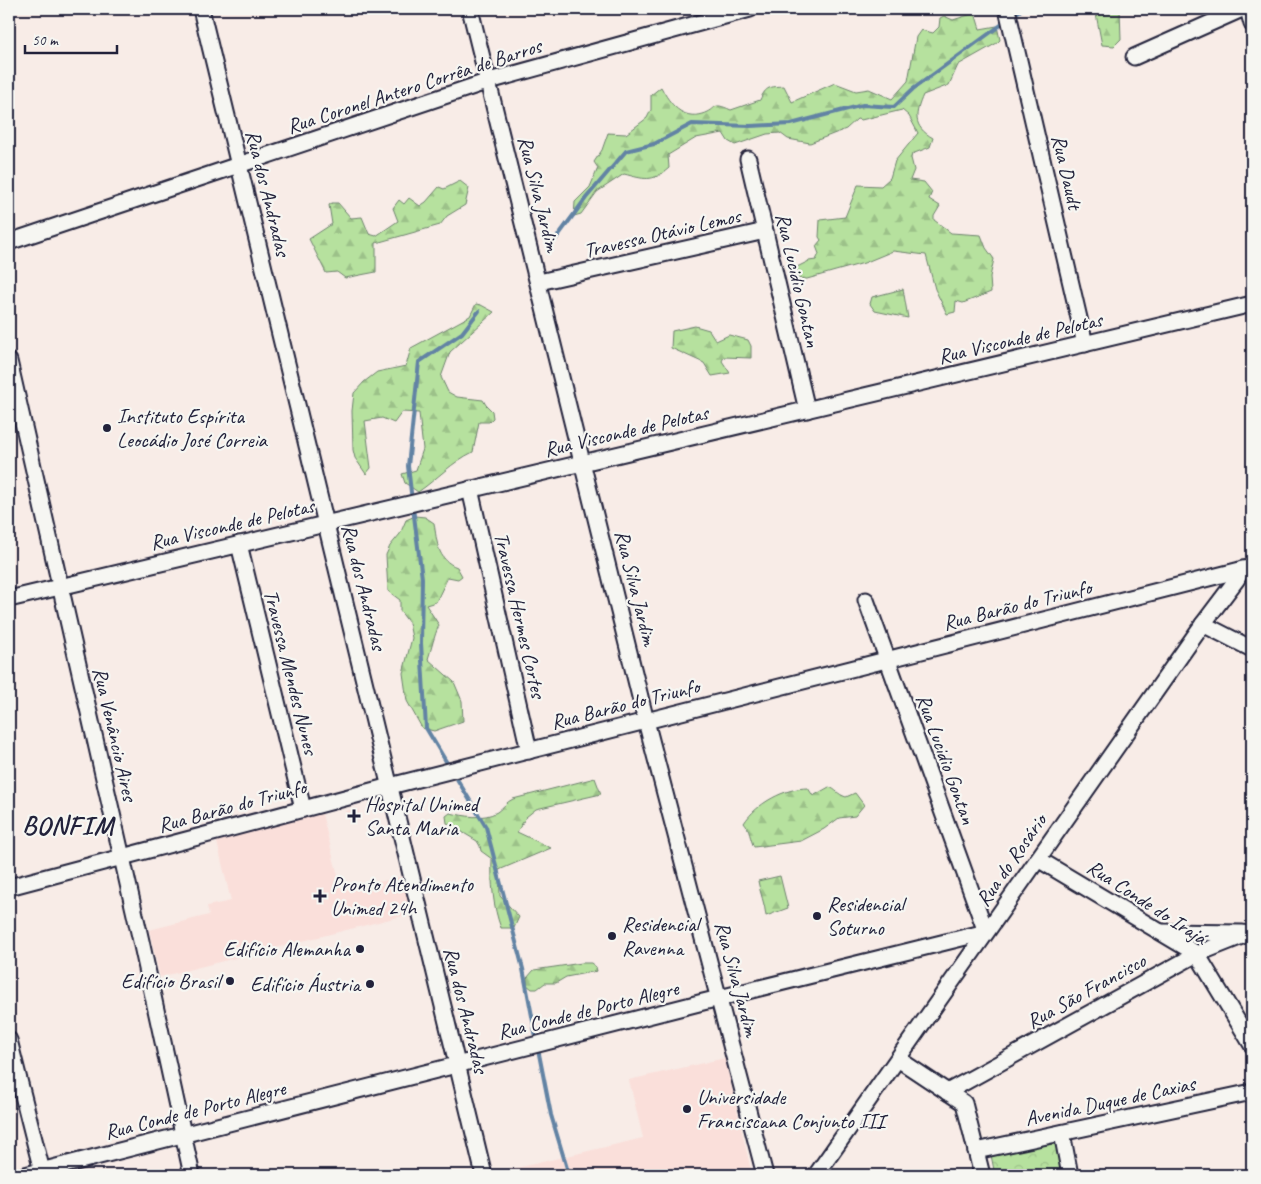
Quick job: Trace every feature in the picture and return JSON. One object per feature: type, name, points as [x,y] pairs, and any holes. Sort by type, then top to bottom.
[{"type":"street","name":"Rua dos Andradas","points":[[201,9],[484,1175]]},
{"type":"street","name":"Rua Silva Jardim","points":[[470,9],[646,721],[765,1175]]},
{"type":"street","name":"Rua Coronel Antero Corrêa de Barros","points":[[9,242],[489,81],[750,9]]},
{"type":"street","name":"Rua Daudt","points":[[1007,9],[1085,344]]},
{"type":"street","points":[[1134,56],[1242,9]]},
{"type":"street","points":[[1248,9],[1252,24]]},
{"type":"street","name":"Rua Lucidio Gontan","points":[[748,159],[807,410]]},
{"type":"street","name":"Travessa Otávio Lemos","points":[[539,282],[765,231]]},
{"type":"street","name":"Rua Visconde de Pelotas","points":[[9,599],[1252,304]]},
{"type":"street","name":"Rua Venâncio Aires","points":[[9,361],[192,1175]]},
{"type":"street","name":"Travessa Hermes Cortes","points":[[470,490],[529,751]]},
{"type":"street","name":"Travessa Mendes Nunes","points":[[239,544],[303,809]]},
{"type":"street","name":"Rua Barão do Triunfo","points":[[9,886],[390,786],[1247,568]]},
{"type":"street","name":"Rua do Rosário","points":[[816,1175],[1203,624],[1247,568]]},
{"type":"street","name":"Rua Lucidio Gontan","points":[[866,600],[986,932]]},
{"type":"street","points":[[1203,624],[1252,649]]},
{"type":"street","name":"Rua Conde do Irajá","points":[[1038,858],[1197,954],[1252,1045]]},
{"type":"street","name":"Rua Conde de Porto Alegre","points":[[25,1175],[43,1173],[183,1135],[986,932]]},
{"type":"street","name":"Rua São Francisco","points":[[1160,932],[1251,932]]},
{"type":"street","name":"Rua São Francisco","points":[[947,1092],[1197,954],[1251,932]]},
{"type":"street","points":[[9,1040],[43,1173]]},
{"type":"street","points":[[898,1058],[964,1103],[982,1175]]},
{"type":"street","name":"Avenida Duque de Caxias","points":[[976,1152],[1252,1092]]},
{"type":"street","points":[[1062,1133],[1070,1175]]},
{"type":"shaded area","name":"Hospital Unimed Santa Maria","points":[[358,808],[361,820],[350,823],[346,811]]},
{"type":"shaded area","name":"Pronto Atendimento Unimed 24h","points":[[322,814],[342,891],[404,876],[414,913],[160,977],[149,930],[209,915],[207,906],[231,901],[217,842],[274,825]]},
{"type":"shaded area","name":"Universidade Franciscana Conjunto III","points":[[725,1058],[752,1175],[501,1175],[500,1172],[643,1138],[629,1080]]},
{"type":"green space","points":[[1095,9],[1120,9],[1121,39],[1114,46],[1102,45]]},
{"type":"green space","points":[[975,13],[980,29],[997,26],[1000,40],[958,65],[949,85],[923,95],[918,108],[918,124],[921,129],[933,138],[930,147],[912,154],[911,158],[914,170],[910,180],[924,182],[932,192],[929,199],[940,206],[934,216],[934,220],[951,233],[981,235],[986,248],[994,259],[990,277],[991,292],[963,303],[956,301],[955,312],[947,314],[935,289],[926,255],[893,251],[864,263],[807,279],[796,278],[797,267],[816,260],[819,254],[816,246],[821,240],[819,237],[820,220],[845,217],[858,185],[881,186],[890,178],[895,161],[918,133],[909,116],[902,110],[861,120],[857,119],[846,129],[810,143],[788,139],[780,133],[767,134],[735,145],[728,141],[723,133],[696,138],[668,155],[669,168],[663,173],[653,178],[624,174],[597,192],[581,214],[574,216],[575,202],[590,187],[598,168],[594,162],[602,150],[608,133],[626,134],[647,118],[651,110],[651,95],[661,87],[673,105],[689,115],[703,114],[718,106],[731,110],[760,100],[764,92],[769,88],[784,86],[792,102],[835,83],[856,91],[869,89],[892,99],[908,81],[916,37],[921,30],[933,33],[939,27],[940,18],[944,16],[953,20]]},
{"type":"green space","points":[[460,181],[469,188],[465,205],[447,216],[440,225],[376,243],[376,272],[345,278],[337,272],[326,273],[309,239],[332,224],[329,205],[338,203],[351,218],[362,217],[369,234],[376,236],[398,221],[393,208],[399,200],[404,204],[409,198],[420,206],[439,187],[444,189]]},
{"type":"green space","points":[[903,289],[908,318],[875,311],[870,304],[872,297]]},
{"type":"green space","points":[[476,304],[494,312],[450,352],[441,377],[448,392],[457,397],[483,400],[492,411],[493,418],[489,422],[479,422],[473,452],[458,461],[418,492],[405,483],[402,474],[416,470],[423,449],[419,413],[402,412],[394,423],[382,418],[365,421],[371,468],[366,474],[355,458],[353,450],[352,411],[354,393],[377,372],[406,366],[411,348],[470,316]]},
{"type":"green space","points":[[695,326],[709,330],[716,341],[729,335],[748,340],[751,346],[751,358],[724,357],[722,361],[730,373],[712,376],[704,363],[671,348],[672,331]]},
{"type":"green space","points":[[415,516],[425,517],[434,523],[437,543],[442,555],[450,564],[457,567],[462,576],[458,579],[448,577],[436,602],[426,605],[439,625],[428,659],[454,682],[462,701],[463,721],[434,731],[422,728],[407,701],[403,673],[412,638],[409,623],[400,611],[400,600],[388,591],[386,555],[390,546],[400,534],[406,520]]},
{"type":"green space","points":[[595,778],[601,794],[536,809],[526,817],[517,832],[551,848],[499,870],[500,896],[519,917],[514,928],[501,928],[493,894],[492,859],[481,851],[477,841],[447,823],[446,816],[450,813],[474,817],[486,816],[497,812],[513,799]]},
{"type":"green space","points":[[829,787],[846,797],[855,793],[864,805],[855,816],[839,818],[824,829],[801,841],[754,847],[744,823],[756,809],[772,798],[790,791],[808,788],[813,796]]},
{"type":"green space","points":[[780,876],[788,908],[766,916],[758,881]]},
{"type":"green space","points":[[591,963],[596,967],[597,971],[566,977],[556,983],[545,983],[537,989],[532,989],[527,985],[527,978],[534,970]]},
{"type":"green space","points":[[1059,1143],[1066,1175],[995,1175],[991,1155]]},
{"type":"waterway","points":[[1013,16],[1022,9]]},
{"type":"waterway","points":[[555,240],[586,198],[626,151],[654,144],[692,124],[750,126],[791,124],[863,105],[894,107],[913,89],[1005,22]]},
{"type":"waterway","points":[[412,501],[408,466],[419,362],[462,333],[479,311]]},
{"type":"waterway","points":[[413,508],[422,578],[421,643],[426,728],[450,768]]},
{"type":"waterway","points":[[454,774],[486,827],[523,969],[537,1042]]},
{"type":"waterway","points":[[538,1049],[551,1115],[569,1175]]},
{"type":"place","name":"Instituto Espírita Leocádio José Correia","points":[[107,428]]},
{"type":"place","name":"Hospital Unimed Santa Maria","points":[[354,816]]},
{"type":"place","name":"Pronto Atendimento Unimed 24h","points":[[320,896]]},
{"type":"place","name":"Residencial Soturno","points":[[817,916]]},
{"type":"place","name":"Residencial Ravenna","points":[[612,936]]},
{"type":"place","name":"Edifício Alemanha","points":[[360,949]]},
{"type":"place","name":"Edifício Brasil","points":[[230,981]]},
{"type":"place","name":"Edifício Áustria","points":[[370,984]]},
{"type":"place","name":"Universidade Franciscana Conjunto III","points":[[687,1109]]},
{"type":"district","name":"BONFIM","points":[[68,825]]}]
